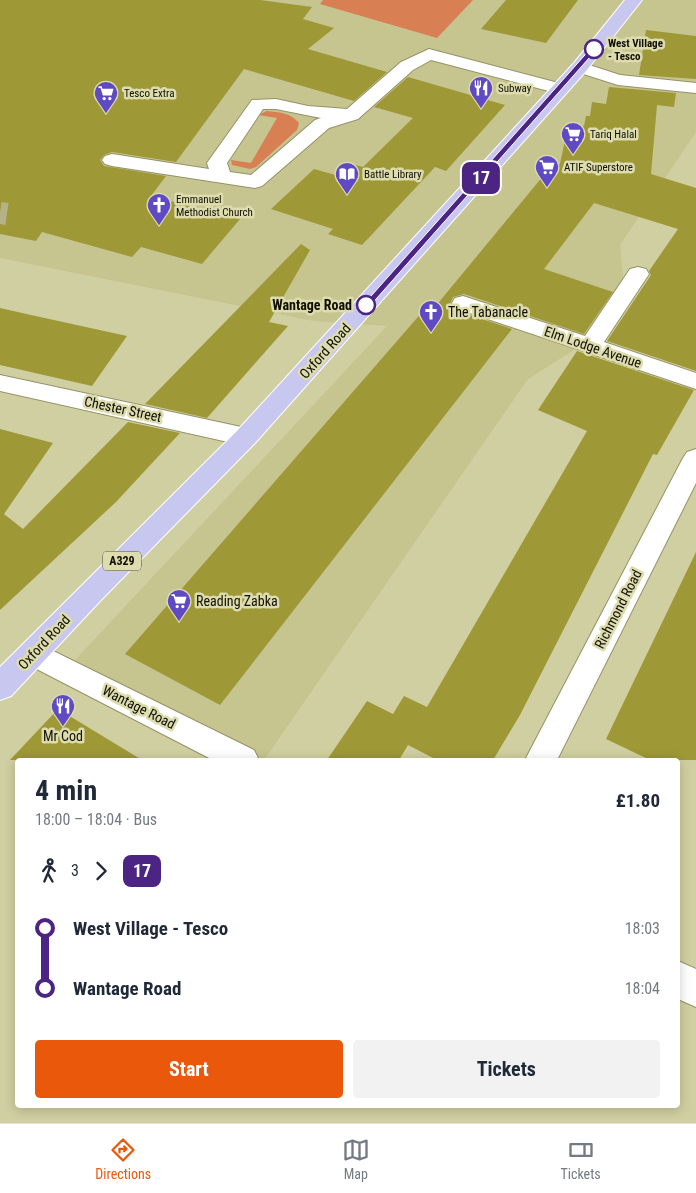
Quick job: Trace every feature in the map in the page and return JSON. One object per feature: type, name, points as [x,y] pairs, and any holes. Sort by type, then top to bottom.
[{"type":"main road","name":"Oxford Road","points":[[0,687],[34,654],[92,591],[246,437],[560,89],[634,0]]},
{"type":"street","points":[[112,160],[254,182],[322,124],[352,115],[407,66],[429,54],[560,89]]},
{"type":"street","points":[[580,66],[618,80],[696,88]]},
{"type":"street","points":[[221,177],[217,163],[258,104],[276,104],[308,112],[352,115]]},
{"type":"street","points":[[590,346],[638,274]]},
{"type":"street","name":"Elm Lodge Avenue","points":[[462,303],[696,381]]},
{"type":"street","name":"Chester Street","points":[[0,383],[246,437]]},
{"type":"street","name":"Richmond Road","points":[[542,758],[696,458]]},
{"type":"street","name":"Wantage Road","points":[[34,654],[240,758]]},
{"type":"street","points":[[680,980],[696,989]]},
{"type":"shaded area","points":[[0,0],[696,0],[696,132],[620,245],[625,295],[593,338],[528,379],[265,758],[260,758],[75,660],[387,326],[314,321],[0,258]]},
{"type":"shaded area","points":[[323,0],[473,0],[437,38],[320,4]]},
{"type":"shaded area","points":[[267,111],[289,115],[299,123],[297,130],[256,167],[250,169],[232,165],[231,160],[251,163],[277,118],[258,115]]},
{"type":"building","name":"Tesco Extra","points":[[0,0],[260,0],[312,7],[303,19],[334,28],[308,49],[387,72],[354,101],[244,69],[176,162],[112,152],[104,155],[100,160],[104,166],[166,176],[151,196],[240,219],[202,264],[141,247],[132,257],[42,232],[36,241],[0,234]]},
{"type":"building","points":[[506,0],[578,0],[546,43],[481,29]]},
{"type":"building","points":[[646,30],[696,36],[696,79],[639,75]]},
{"type":"building","points":[[408,77],[505,105],[446,171],[435,167],[362,245],[328,234],[333,229],[271,209],[314,169],[339,176],[352,164],[363,167],[413,118],[374,107]]},
{"type":"building","points":[[609,87],[676,93],[674,107],[657,105],[651,174],[696,188],[696,371],[607,341],[651,275],[649,271],[678,229],[594,203],[544,269],[613,292],[584,334],[464,294],[453,297],[450,304],[454,310],[512,329],[220,705],[125,654],[424,310],[430,313],[553,164],[560,164],[565,140],[575,141],[578,125],[584,126],[586,116],[590,116],[592,102],[606,104]]},
{"type":"building","points":[[301,244],[310,250],[269,322],[288,326],[207,418],[145,404]]},
{"type":"building","points":[[0,308],[127,336],[92,386],[0,365]]},
{"type":"building","points":[[577,351],[694,390],[657,455],[653,454],[520,715],[494,758],[433,758],[408,745],[400,758],[328,758],[367,701],[393,714],[404,696],[427,707],[587,431],[538,410]]},
{"type":"building","points":[[128,422],[180,433],[116,502],[0,610],[0,429],[53,443],[4,514],[23,529]]},
{"type":"building","points":[[696,552],[696,760],[646,758],[606,739]]},
{"type":"building","points":[[58,709],[139,758],[15,758],[15,760],[10,760]]},
{"type":"tunnel","points":[[0,213],[7,214]]},
{"type":"bus line","name":"17","points":[[366,305],[594,49]]},
{"type":"place","name":"West Village - Tesco","points":[[594,49]]},
{"type":"place","name":"Subway","points":[[481,109]]},
{"type":"place","name":"Tesco Extra","points":[[106,114]]},
{"type":"place","name":"Tariq Halal","points":[[573,155]]},
{"type":"place","name":"ATIF Superstore","points":[[547,188]]},
{"type":"place","name":"Battle Library","points":[[347,195]]},
{"type":"place","name":"Emmanuel Methodist Church","points":[[159,226]]},
{"type":"place","name":"Wantage Road","points":[[366,305]]},
{"type":"place","name":"The Tabanacle","points":[[431,333]]},
{"type":"place","name":"Reading Zabka","points":[[179,622]]},
{"type":"place","name":"Mr Cod","points":[[63,727]]}]
